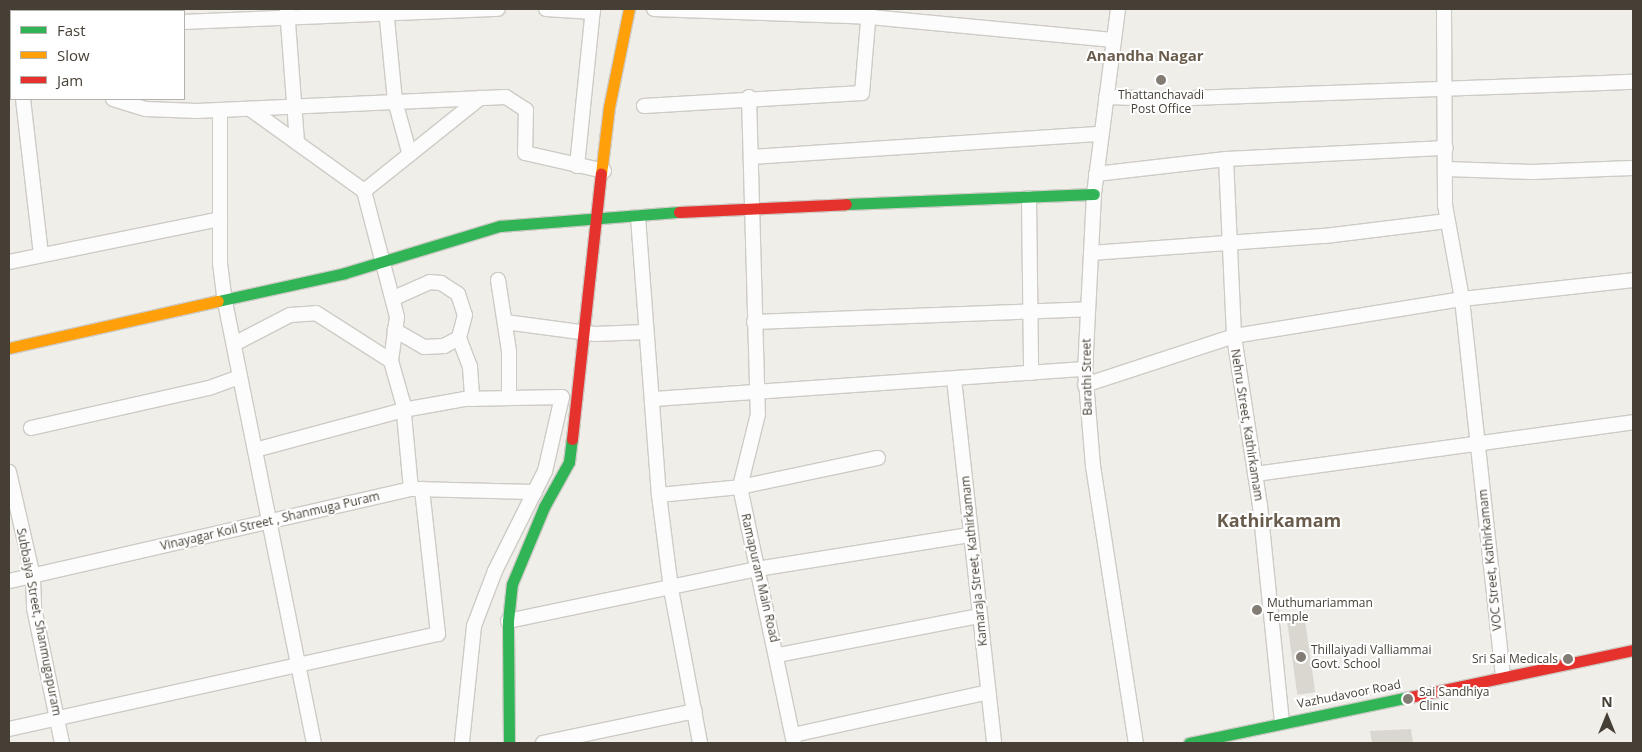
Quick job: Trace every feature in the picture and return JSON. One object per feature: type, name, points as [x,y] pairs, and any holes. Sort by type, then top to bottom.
[{"type":"street","points":[[185,22],[287,14],[498,9]]},
{"type":"street","points":[[546,9],[593,10],[577,166]]},
{"type":"street","points":[[509,743],[508,621],[512,584],[544,507],[569,462],[599,220],[609,108],[629,9]]},
{"type":"street","points":[[654,9],[869,13],[1114,40]]},
{"type":"street","name":"Barathi Street","points":[[1118,9],[1094,194],[1085,385],[1092,466],[1136,743]]},
{"type":"street","name":"VOC Street, Kathirkamam","points":[[1444,9],[1448,221],[1462,299],[1503,678]]},
{"type":"street","points":[[386,11],[395,101],[409,152]]},
{"type":"street","points":[[644,106],[749,97],[862,93],[869,13]]},
{"type":"street","points":[[287,14],[297,141]]},
{"type":"street","points":[[1106,97],[1164,99],[1445,86],[1633,82]]},
{"type":"street","name":"Ramapuram Main Road","points":[[749,97],[758,414],[740,487],[778,655],[794,739]]},
{"type":"street","points":[[364,191],[409,152],[480,98]]},
{"type":"street","points":[[116,100],[146,109],[220,110],[395,101],[506,98],[526,110],[525,153],[604,171]]},
{"type":"street","points":[[23,100],[42,255]]},
{"type":"street","points":[[9,729],[296,663],[438,634],[403,410],[391,361],[394,330],[394,298],[364,191],[250,109]]},
{"type":"street","points":[[220,110],[220,219],[225,302],[267,520],[314,743]]},
{"type":"street","points":[[751,158],[1101,134]]},
{"type":"street","points":[[1096,174],[1226,159],[1446,148]]},
{"type":"street","name":"Nehru Street, Kathirkamam","points":[[1226,159],[1234,336],[1255,474],[1282,721]]},
{"type":"street","points":[[1446,169],[1532,172],[1633,168]]},
{"type":"street","points":[[9,348],[225,302],[383,262],[500,226],[752,208],[1094,194]]},
{"type":"street","points":[[1029,198],[1031,373]]},
{"type":"street","points":[[638,217],[646,332],[654,399],[659,495],[671,589],[700,743]]},
{"type":"street","points":[[9,262],[220,219]]},
{"type":"street","points":[[1092,254],[1231,244],[1448,221]]},
{"type":"street","points":[[498,280],[505,322],[509,398]]},
{"type":"street","points":[[1085,385],[1234,336],[1462,299],[1633,280]]},
{"type":"street","points":[[394,298],[430,282],[450,286],[464,306],[464,326],[459,338],[444,346],[424,347],[394,330]]},
{"type":"street","points":[[754,322],[1088,310]]},
{"type":"street","points":[[234,344],[290,316],[316,313],[391,361]]},
{"type":"street","points":[[505,322],[584,333],[646,332]]},
{"type":"street","points":[[459,338],[470,367],[472,399]]},
{"type":"street","points":[[654,399],[758,394],[1085,369]]},
{"type":"street","points":[[31,428],[209,388],[240,377]]},
{"type":"street","name":"Kamaraja Street, Kathirkamam","points":[[954,379],[969,535],[994,743]]},
{"type":"street","points":[[255,450],[403,410],[472,399],[562,397],[546,471],[495,572],[474,626],[462,743]]},
{"type":"street","points":[[1255,474],[1633,422]]},
{"type":"street","points":[[659,495],[740,487],[878,458]]},
{"type":"street","name":"Subbaiya Street, Shanmugapuram","points":[[9,472],[33,577],[34,608],[62,743]]},
{"type":"street","name":"Vinayagar Koil Street , Shanmuga Puram","points":[[9,581],[33,577],[267,520],[416,489],[535,492]]},
{"type":"street","points":[[508,621],[671,589],[758,569],[969,535]]},
{"type":"street","points":[[778,655],[978,616]]},
{"type":"street","name":"Vazhudavoor Road","points":[[1189,743],[1282,721],[1503,678],[1633,650]]},
{"type":"street","points":[[794,739],[988,692]]},
{"type":"street","points":[[543,743],[695,711]]},
{"type":"building","name":"Thillaiyadi Valliammai Govt. School","points":[[1305,620],[1315,692],[1297,695],[1287,623]]},
{"type":"building","points":[[1411,729],[1413,743],[1372,743],[1370,731]]},
{"type":"traffic: fast","points":[[846,204],[1094,194]]},
{"type":"traffic: fast","points":[[218,301],[345,273],[500,226],[679,212]]},
{"type":"traffic: fast","points":[[509,743],[508,621],[512,584],[544,507],[569,462],[572,439]]},
{"type":"traffic: fast","points":[[1189,743],[1410,697]]},
{"type":"traffic: slow","points":[[601,174],[609,107],[629,9]]},
{"type":"traffic: slow","points":[[9,348],[218,301]]},
{"type":"traffic: jam","points":[[572,439],[601,174]]},
{"type":"traffic: jam","points":[[679,212],[846,204]]},
{"type":"traffic: jam","points":[[1410,697],[1633,650]]},
{"type":"place","name":"Thattanchavadi Post Office","points":[[1161,80]]},
{"type":"place","name":"Muthumariamman Temple","points":[[1257,610]]},
{"type":"place","name":"Thillaiyadi Valliammai Govt. School","points":[[1301,657]]},
{"type":"place","name":"Sri Sai Medicals","points":[[1568,659]]},
{"type":"place","name":"Sai Sandhiya Clinic","points":[[1408,699]]},
{"type":"district","name":"Anandha Nagar","points":[[1145,56]]},
{"type":"district","name":"Kathirkamam","points":[[1279,520]]}]
